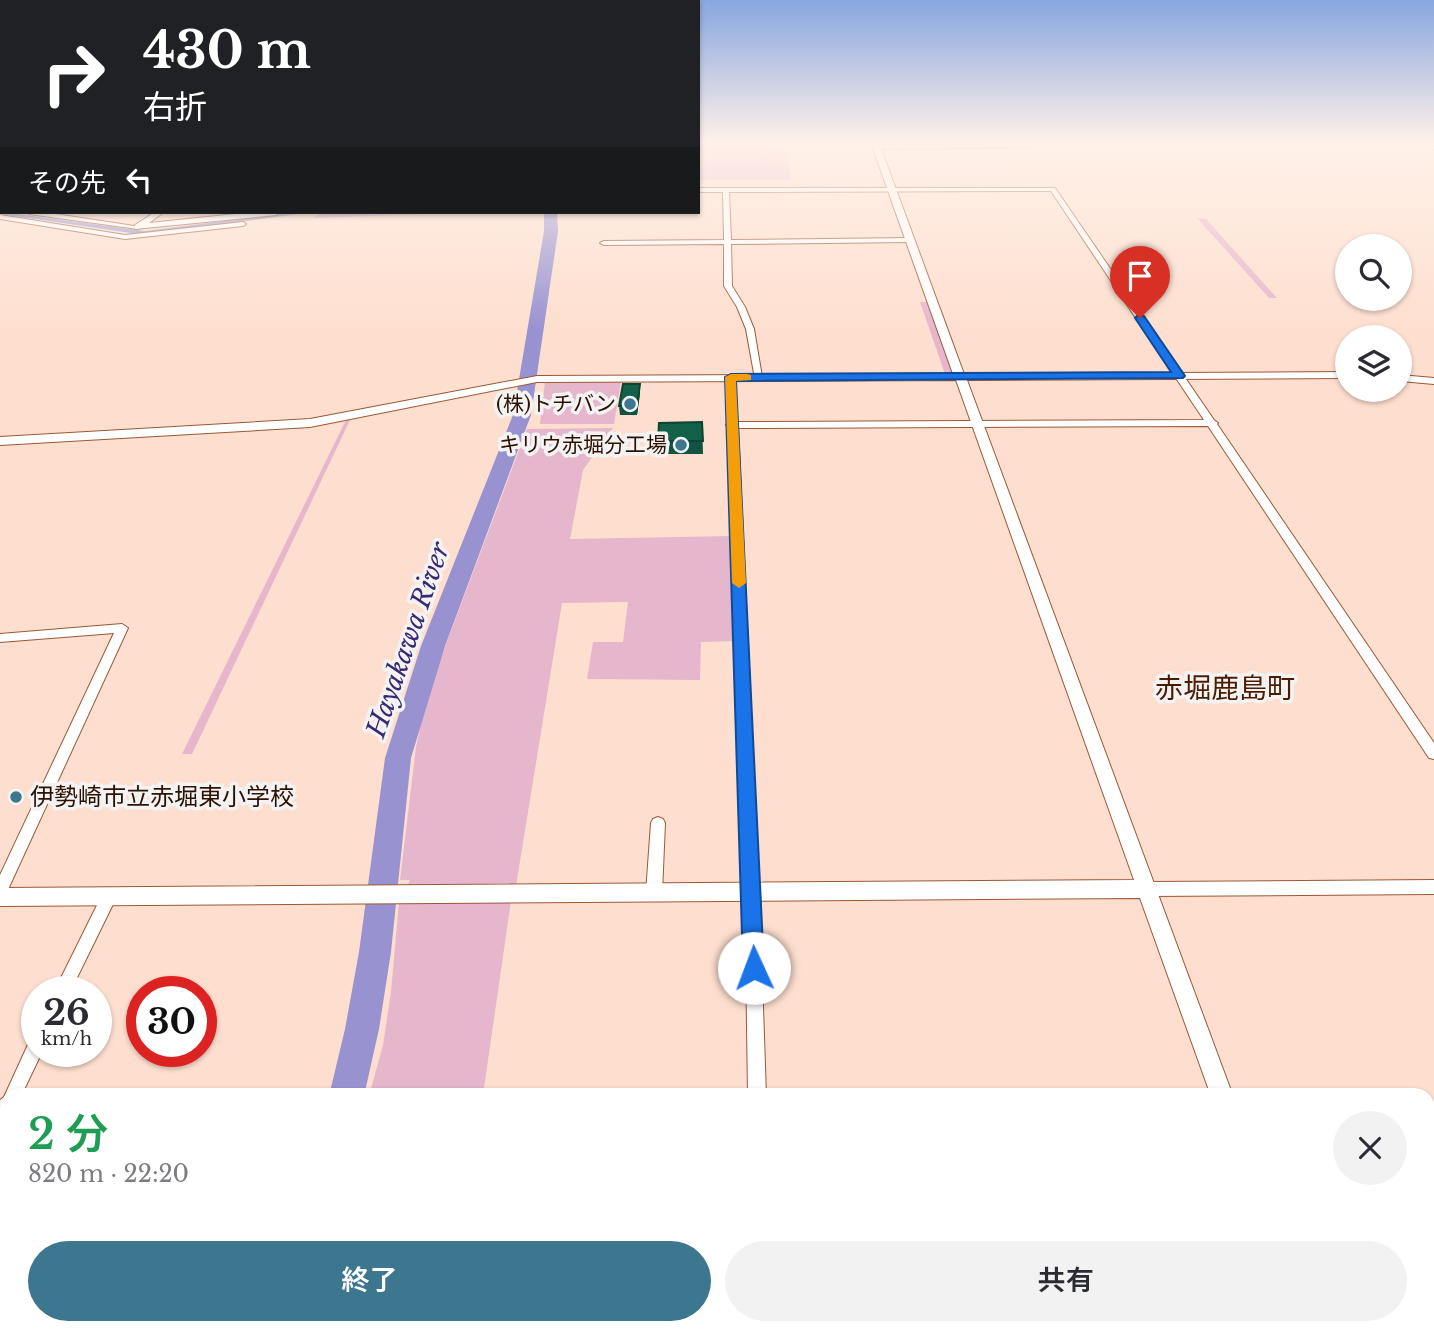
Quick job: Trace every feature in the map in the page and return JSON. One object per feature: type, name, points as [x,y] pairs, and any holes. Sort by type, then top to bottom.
[{"type":"street","points":[[727,205],[728,286],[751,330],[758,377]]},
{"type":"street","points":[[899,205],[1219,1088]]},
{"type":"street","points":[[1064,205],[1434,754]]},
{"type":"street","points":[[44,214],[138,227],[258,214]]},
{"type":"street","points":[[138,227],[157,214]]},
{"type":"street","points":[[0,217],[125,237],[243,224]]},
{"type":"street","points":[[604,243],[911,240]]},
{"type":"street","points":[[0,441],[310,423],[537,379],[1335,374]]},
{"type":"street","points":[[731,377],[752,892],[757,1088]]},
{"type":"street","points":[[1412,379],[1434,381]]},
{"type":"street","points":[[731,425],[1213,423]]},
{"type":"street","points":[[0,638],[122,628],[0,891]]},
{"type":"street","points":[[654,893],[658,823]]},
{"type":"street","points":[[0,897],[1434,887]]},
{"type":"street","points":[[70,976],[109,896]]},
{"type":"street","points":[[16,1088],[26,1067]]},
{"type":"shaded area","points":[[318,214],[422,214],[314,218]]},
{"type":"shaded area","points":[[1197,218],[1206,219],[1277,298],[1269,298]]},
{"type":"shaded area","points":[[920,302],[929,302],[953,374],[945,374]]},
{"type":"shaded area","points":[[545,381],[621,381],[614,424],[540,424]]},
{"type":"shaded area","points":[[346,420],[350,420],[192,754],[182,754]]},
{"type":"shaded area","points":[[613,428],[583,470],[570,539],[731,536],[737,641],[701,642],[700,680],[587,679],[593,642],[623,642],[628,602],[562,603],[516,886],[511,901],[484,1088],[371,1088],[383,1045],[391,992],[399,902],[410,880],[400,880],[416,747],[428,692],[527,429]]},
{"type":"building","points":[[623,384],[640,384],[637,406],[619,406]]},
{"type":"building","points":[[702,422],[703,441],[658,441],[659,423]]},
{"type":"waterway","points":[[14,214],[145,233],[293,214]]},
{"type":"waterway","name":"Hayakawa River","points":[[348,1088],[362,1029],[375,952],[398,758],[433,646],[522,415],[551,231],[551,214]]},
{"type":"slow traffic","points":[[739,583],[731,377],[747,377]]},
{"type":"place","name":"(株)トチバン","points":[[630,404]]},
{"type":"place","name":"キリウ赤堀分工場","points":[[681,445]]},
{"type":"place","name":"伊勢崎市立赤堀東小学校","points":[[16,797]]},
{"type":"district","name":"赤堀鹿島町","points":[[1225,688]]},
{"type":"route","points":[[754,968],[731,377],[1179,376],[1140,318]]}]
